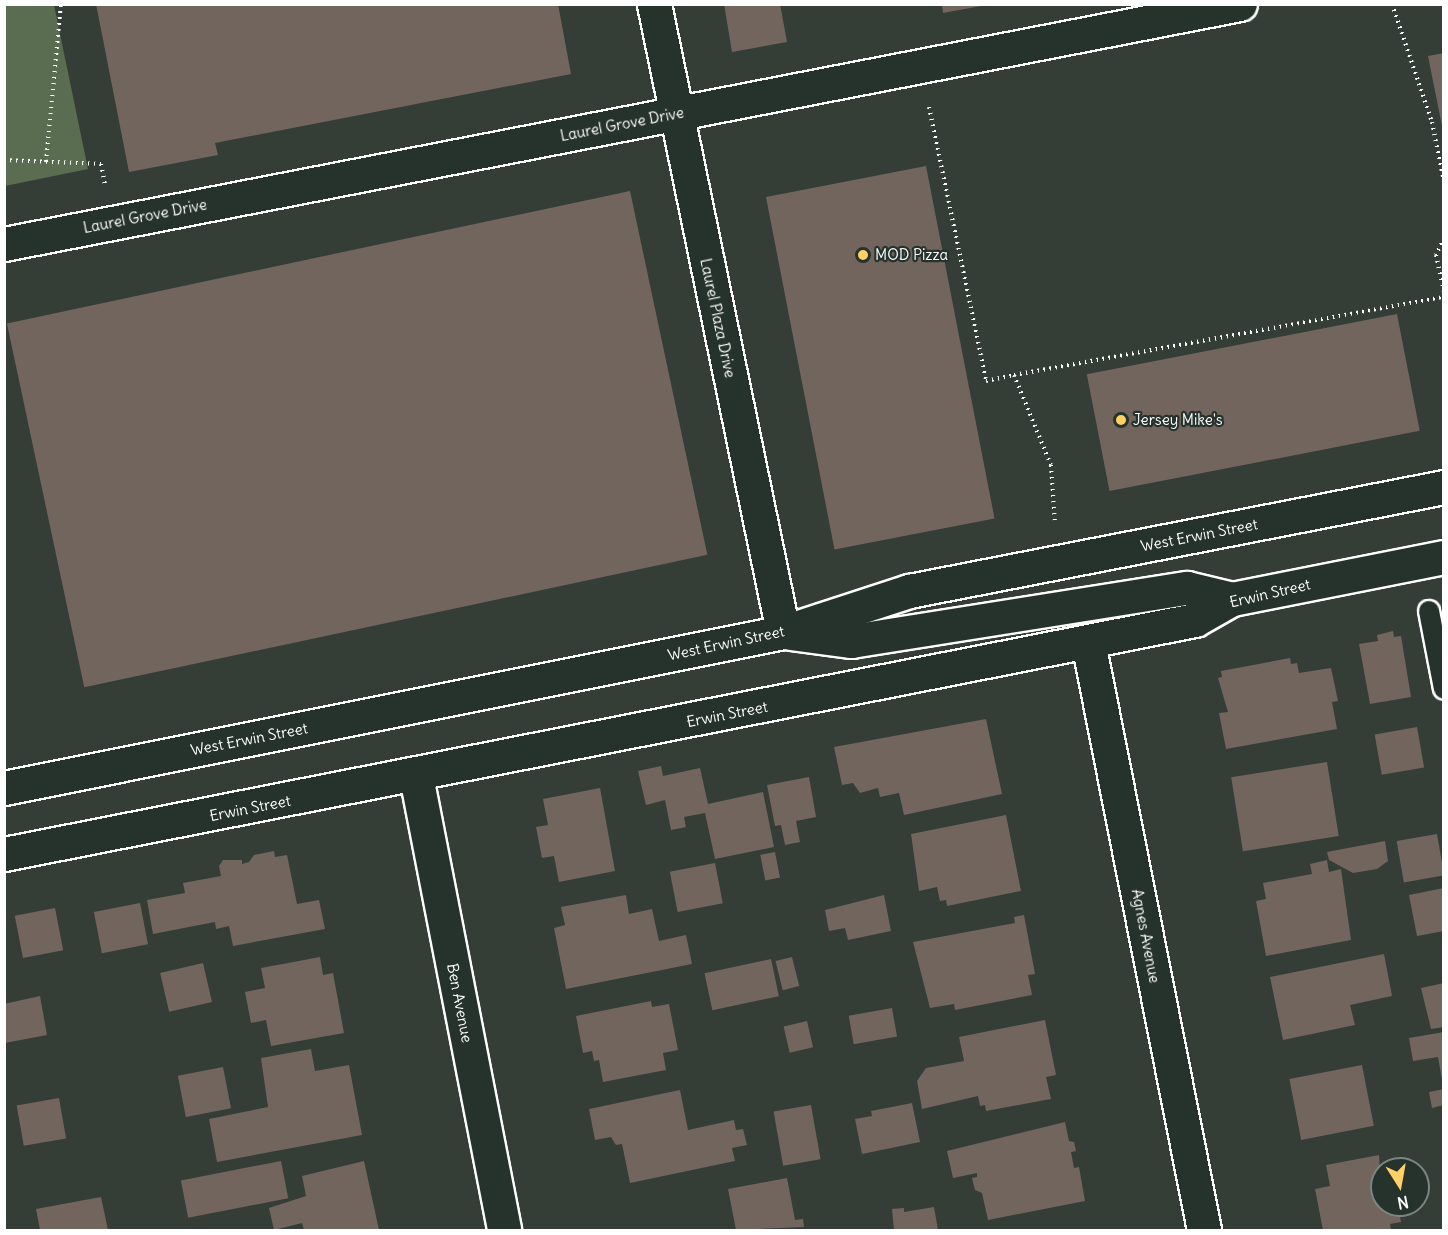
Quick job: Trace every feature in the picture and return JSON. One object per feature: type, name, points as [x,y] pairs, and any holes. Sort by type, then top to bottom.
[{"type":"street","name":"Laurel Plaza Drive","points":[[654,4],[783,632]]},
{"type":"street","name":"Laurel Grove Drive","points":[[4,244],[1240,4]]},
{"type":"street","name":"West Erwin Street","points":[[4,788],[783,632],[909,591],[1443,487]]},
{"type":"street","name":"Erwin Street","points":[[4,854],[416,776],[1195,620],[1232,599],[1443,557]]},
{"type":"street","points":[[783,632],[851,641],[1187,588],[1232,599]]},
{"type":"street","name":"Agnes Avenue","points":[[1088,642],[1204,1230]]},
{"type":"street","name":"Ben Avenue","points":[[416,776],[504,1230]]},
{"type":"lane","points":[[1429,611],[1443,689]]},
{"type":"path","points":[[46,162],[60,4]]},
{"type":"path","points":[[1392,4],[1432,122],[1443,182]]},
{"type":"path","points":[[920,65],[986,381],[1443,297]]},
{"type":"path","points":[[4,160],[101,164],[113,222]]},
{"type":"path","points":[[1443,238],[1436,255],[1443,292]]},
{"type":"path","points":[[1014,375],[1051,465],[1054,514],[1064,561]]},
{"type":"green space","points":[[5,4],[54,5],[88,169],[5,186]]},
{"type":"building","points":[[96,4],[558,4],[571,74],[215,143],[218,155],[129,172]]},
{"type":"building","points":[[724,4],[780,4],[787,42],[732,52]]},
{"type":"building","points":[[942,4],[981,4],[981,6],[943,13]]},
{"type":"building","points":[[1444,53],[1444,126],[1442,126],[1428,56]]},
{"type":"building","points":[[926,166],[995,518],[834,550],[766,197]]},
{"type":"building","points":[[630,191],[707,555],[84,687],[7,323]]},
{"type":"building","points":[[1397,314],[1420,431],[1110,491],[1087,374]]},
{"type":"building","points":[[1393,631],[1394,637],[1401,636],[1411,697],[1370,704],[1359,644],[1378,641],[1377,635]]},
{"type":"building","points":[[1290,658],[1291,664],[1297,663],[1299,673],[1331,668],[1338,701],[1332,702],[1337,729],[1226,749],[1219,713],[1228,712],[1218,678],[1222,677],[1221,671]]},
{"type":"building","points":[[986,719],[1002,794],[904,815],[899,793],[880,797],[878,788],[860,793],[853,783],[842,785],[834,747]]},
{"type":"building","points":[[1417,727],[1424,767],[1382,775],[1375,734]]},
{"type":"building","points":[[1327,762],[1339,836],[1243,851],[1231,777]]},
{"type":"building","points":[[661,766],[663,776],[700,768],[708,804],[763,792],[774,847],[715,859],[705,813],[684,817],[686,827],[671,830],[665,800],[646,805],[638,771]]},
{"type":"building","points":[[809,777],[816,817],[796,821],[800,842],[785,845],[781,825],[775,826],[767,785]]},
{"type":"building","points":[[600,788],[615,871],[559,882],[554,856],[542,858],[536,827],[548,825],[543,799]]},
{"type":"building","points":[[1006,815],[1021,891],[947,906],[946,900],[940,901],[937,887],[919,891],[911,834]]},
{"type":"building","points":[[1437,834],[1444,875],[1404,882],[1397,841]]},
{"type":"building","points":[[1385,841],[1388,861],[1377,869],[1353,873],[1329,860],[1327,852]]},
{"type":"building","points":[[274,851],[275,857],[287,855],[297,904],[319,900],[325,929],[233,946],[229,926],[216,929],[215,922],[153,934],[147,900],[185,893],[183,883],[221,876],[219,866],[223,860],[242,860],[242,864],[249,862],[254,855]]},
{"type":"building","points":[[775,852],[780,878],[765,880],[760,855]]},
{"type":"building","points":[[1327,860],[1329,872],[1341,869],[1351,940],[1266,956],[1256,901],[1266,899],[1263,883],[1312,874],[1310,864]]},
{"type":"building","points":[[715,863],[723,903],[678,912],[670,872]]},
{"type":"building","points":[[1444,888],[1444,931],[1417,936],[1409,895]]},
{"type":"building","points":[[626,895],[629,914],[652,909],[659,941],[686,935],[692,964],[566,989],[554,928],[565,925],[561,907]]},
{"type":"building","points":[[884,895],[891,931],[848,940],[845,928],[829,931],[825,910]]},
{"type":"building","points":[[140,903],[148,944],[102,953],[94,912]]},
{"type":"building","points":[[55,908],[63,950],[23,958],[15,916]]},
{"type":"building","points":[[1024,915],[1035,974],[1028,975],[1032,995],[955,1010],[954,1004],[930,1008],[913,942],[1015,923],[1014,917]]},
{"type":"building","points":[[1384,954],[1392,996],[1350,1005],[1355,1025],[1283,1040],[1270,977]]},
{"type":"building","points":[[320,957],[323,975],[333,973],[344,1033],[271,1046],[266,1020],[251,1023],[245,992],[265,988],[261,968]]},
{"type":"building","points":[[792,957],[799,986],[783,990],[776,961]]},
{"type":"building","points":[[771,959],[779,996],[712,1010],[704,973]]},
{"type":"building","points":[[203,963],[212,1002],[169,1012],[160,973]]},
{"type":"building","points":[[1444,983],[1444,1027],[1431,1029],[1421,988]]},
{"type":"building","points":[[40,996],[47,1035],[5,1043],[4,1004]]},
{"type":"building","points":[[651,1001],[652,1007],[669,1004],[678,1050],[663,1053],[666,1070],[603,1082],[599,1060],[594,1061],[592,1051],[583,1053],[576,1016]]},
{"type":"building","points":[[892,1008],[897,1037],[854,1044],[849,1016]]},
{"type":"building","points":[[1045,1020],[1056,1075],[1046,1077],[1051,1099],[986,1111],[985,1105],[980,1106],[978,1096],[922,1109],[917,1081],[926,1068],[964,1061],[959,1037]]},
{"type":"building","points":[[807,1021],[813,1047],[790,1053],[784,1026]]},
{"type":"building","points":[[1444,1032],[1444,1080],[1442,1080],[1438,1057],[1413,1061],[1409,1038]]},
{"type":"building","points":[[311,1049],[315,1071],[349,1065],[362,1135],[217,1162],[209,1119],[268,1107],[261,1058]]},
{"type":"building","points":[[1362,1065],[1374,1126],[1301,1140],[1289,1079]]},
{"type":"building","points":[[223,1067],[231,1108],[186,1117],[178,1076]]},
{"type":"building","points":[[1444,1089],[1444,1105],[1432,1108],[1429,1092]]},
{"type":"building","points":[[680,1090],[688,1130],[734,1120],[736,1130],[743,1129],[747,1145],[732,1148],[735,1161],[630,1183],[622,1144],[616,1145],[611,1137],[595,1140],[589,1109]]},
{"type":"building","points":[[59,1098],[66,1138],[24,1146],[17,1105]]},
{"type":"building","points":[[912,1103],[920,1142],[862,1154],[855,1119],[872,1116],[871,1111]]},
{"type":"building","points":[[811,1105],[821,1159],[783,1166],[774,1112]]},
{"type":"building","points":[[1065,1122],[1069,1141],[1074,1142],[1076,1151],[1071,1152],[1074,1168],[1079,1167],[1085,1201],[988,1220],[982,1193],[975,1190],[972,1178],[977,1177],[977,1173],[953,1178],[947,1151]]},
{"type":"building","points":[[1379,1155],[1379,1157],[1370,1157],[1370,1217],[1400,1217],[1401,1222],[1390,1224],[1391,1230],[1323,1230],[1315,1189],[1330,1186],[1326,1165]]},
{"type":"building","points":[[281,1161],[288,1198],[188,1218],[181,1180]]},
{"type":"building","points":[[364,1161],[379,1230],[304,1230],[302,1223],[274,1230],[269,1208],[306,1196],[302,1176]]},
{"type":"building","points":[[787,1178],[795,1220],[803,1219],[804,1227],[736,1230],[728,1189]]},
{"type":"building","points":[[101,1197],[108,1230],[40,1230],[36,1209]]},
{"type":"building","points":[[934,1207],[938,1230],[894,1230],[892,1209],[904,1208],[904,1212]]},
{"type":"place","name":"MOD Pizza","points":[[863,255]]},
{"type":"place","name":"Jersey Mike's","points":[[1121,420]]}]
